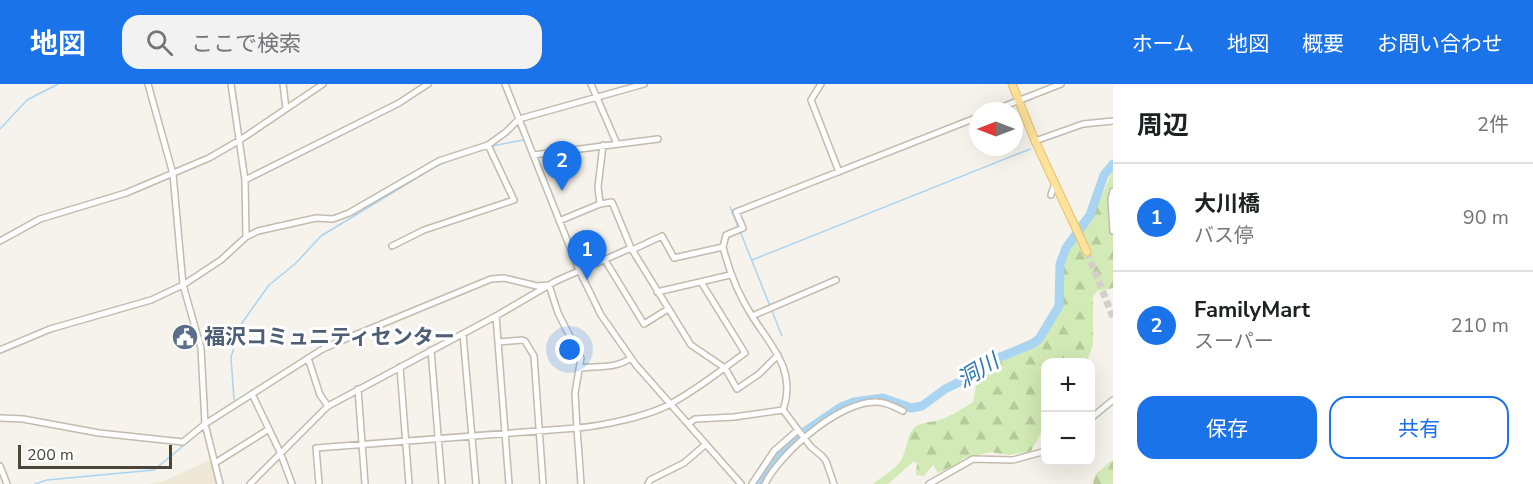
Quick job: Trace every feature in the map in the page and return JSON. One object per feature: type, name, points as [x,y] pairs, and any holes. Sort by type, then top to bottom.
[{"type":"main road","points":[[1012,84],[1035,141],[1087,252]]},
{"type":"street","points":[[148,84],[173,174],[183,285],[201,348],[205,424],[220,484]]},
{"type":"street","points":[[231,84],[245,180],[246,237]]},
{"type":"street","points":[[283,84],[286,109]]},
{"type":"street","points":[[0,241],[46,217],[115,197],[216,154],[323,84]]},
{"type":"street","points":[[245,180],[399,103],[428,84]]},
{"type":"street","points":[[505,84],[579,270],[601,315],[631,358],[741,484]]},
{"type":"street","points":[[591,84],[617,144]]},
{"type":"street","points":[[0,350],[50,329],[120,311],[151,300],[183,285],[220,260],[246,237],[258,231],[316,218],[333,219],[349,213],[439,161],[489,147],[519,118],[644,84]]},
{"type":"street","points":[[821,84],[811,100],[839,172]]},
{"type":"street","points":[[1013,102],[1061,84]]},
{"type":"street","points":[[834,484],[826,461],[804,439],[783,410],[787,384],[778,355],[773,344],[752,316],[730,275],[723,247],[726,235],[743,228],[736,212],[969,121]]},
{"type":"street","points":[[1035,141],[1083,124],[1113,121]]},
{"type":"street","points":[[533,155],[658,139]]},
{"type":"street","points":[[600,204],[598,187],[603,145]]},
{"type":"street","points":[[392,246],[424,230],[514,200],[489,147]]},
{"type":"street","points":[[1052,195],[1055,183]]},
{"type":"street","points":[[1113,191],[1111,199],[1113,231]]},
{"type":"street","points":[[559,221],[600,204],[612,202],[631,249],[691,345],[725,368],[736,389],[759,374],[778,355]]},
{"type":"street","points":[[250,484],[328,406],[549,285],[579,270],[662,236],[674,258],[723,247]]},
{"type":"street","points":[[604,260],[644,324],[668,309]]},
{"type":"street","points":[[657,292],[730,275]]},
{"type":"street","points":[[0,418],[23,419],[99,434],[180,443],[205,424],[308,358],[338,342],[491,279],[504,278],[537,286],[549,285]]},
{"type":"street","points":[[752,316],[836,280]]},
{"type":"street","points":[[319,484],[316,448],[577,428],[602,424],[670,405],[745,353],[701,282]]},
{"type":"street","points":[[549,285],[558,313],[581,358],[575,393],[581,484]]},
{"type":"street","points":[[496,316],[509,484]]},
{"type":"street","points":[[463,334],[476,484]]},
{"type":"street","points":[[498,342],[525,341],[534,357],[543,484]]},
{"type":"street","points":[[431,350],[442,484]]},
{"type":"street","points":[[308,358],[320,395],[328,406]]},
{"type":"street","points":[[580,368],[621,365],[631,358]]},
{"type":"street","points":[[400,367],[409,484]]},
{"type":"street","points":[[358,389],[365,484]]},
{"type":"street","points":[[252,394],[280,452],[292,484]]},
{"type":"street","points":[[1095,415],[1113,400]]},
{"type":"street","points":[[765,484],[775,467],[804,439],[852,407],[878,402],[903,411]]},
{"type":"street","points":[[688,424],[695,419],[734,417],[783,410]]},
{"type":"street","points":[[215,463],[269,429]]},
{"type":"street","points":[[752,484],[774,451],[798,430]]},
{"type":"street","points":[[648,484],[650,480],[693,457],[706,444]]},
{"type":"street","points":[[929,484],[973,459],[1013,460],[1041,452]]},
{"type":"street","points":[[0,466],[7,484]]},
{"type":"shaded area","points":[[212,459],[218,484],[149,484],[166,480]]},
{"type":"green space","points":[[1113,170],[1113,288],[1098,291],[1093,296],[1093,344],[1088,358],[1041,358],[1041,433],[1031,451],[1009,455],[991,452],[964,458],[938,473],[933,465],[924,476],[916,475],[917,463],[914,461],[888,484],[873,484],[899,463],[909,436],[915,427],[945,418],[973,402],[977,380],[997,363],[1027,351],[1045,337],[1063,304],[1063,270],[1068,253],[1090,221]]},
{"type":"green space","points":[[1113,461],[1113,484],[1093,484],[1095,475]]},
{"type":"waterway","points":[[0,129],[27,100],[58,84]]},
{"type":"waterway","points":[[492,146],[523,140]]},
{"type":"waterway","points":[[752,260],[1030,149]]},
{"type":"waterway","points":[[234,400],[231,357],[242,323],[269,285],[295,264],[321,236],[447,161]]},
{"type":"waterway","name":"洞川","points":[[759,484],[770,465],[794,439],[841,407],[854,402],[883,398],[911,408],[922,406],[945,389],[976,374],[993,360],[1039,339],[1059,306],[1060,264],[1066,248],[1090,215],[1104,175],[1113,164]]},
{"type":"waterway","points":[[730,207],[738,227]]},
{"type":"waterway","points":[[740,231],[782,336]]},
{"type":"waterway","points":[[35,484],[47,480],[154,470],[200,432]]},
{"type":"tunnel","points":[[1087,252],[1113,317]]},
{"type":"place","name":"FamilyMart","points":[[562,191]]},
{"type":"place","name":"大川橋","points":[[587,280]]},
{"type":"place","name":"福沢コミュニティセンター","points":[[185,337]]}]
